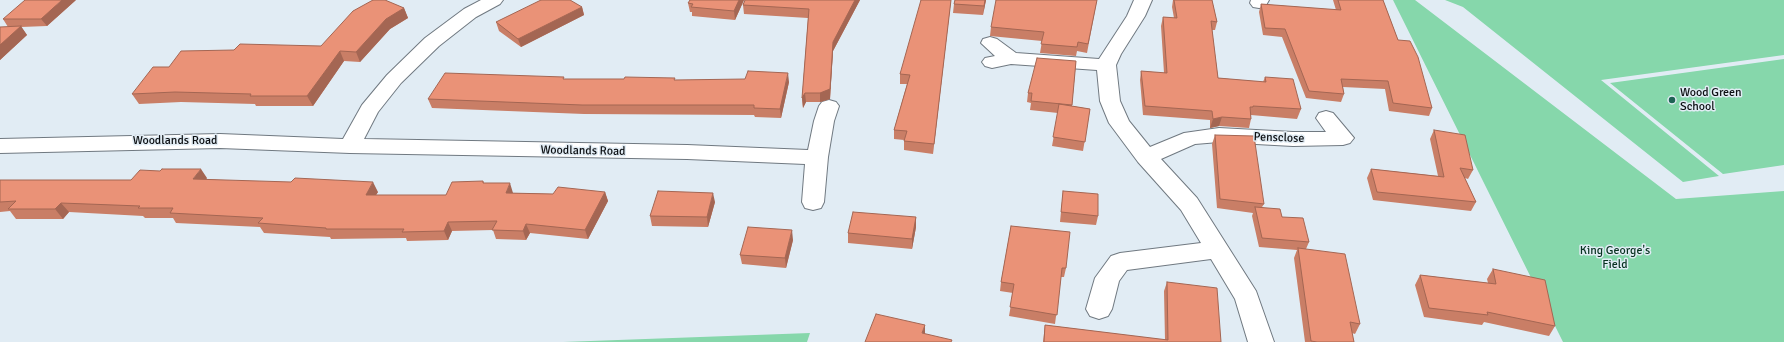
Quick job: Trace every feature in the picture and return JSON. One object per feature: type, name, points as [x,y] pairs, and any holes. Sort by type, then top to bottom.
[{"type":"street","points":[[350,146],[369,110],[394,79],[432,42],[470,13],[494,0]]},
{"type":"street","points":[[1143,0],[1136,16],[1111,54],[1106,66],[1110,101],[1119,123],[1146,157],[1162,173],[1188,204],[1217,250],[1247,298],[1261,342]]},
{"type":"street","points":[[990,43],[1011,58]]},
{"type":"street","points":[[992,62],[1011,58],[1106,66]]},
{"type":"street","points":[[813,202],[817,157],[824,121],[829,106]]},
{"type":"street","name":"Pensclose","points":[[1146,157],[1191,138],[1218,134],[1292,139],[1343,138],[1326,118]]},
{"type":"street","name":"Woodlands Road","points":[[0,146],[220,141],[350,146],[687,152],[817,157]]},
{"type":"street","points":[[1099,309],[1107,278],[1120,262],[1217,250]]},
{"type":"green space","name":"King George's Field","points":[[1393,0],[1415,0],[1676,199],[1784,191],[1784,342],[1563,342]]},
{"type":"green space","points":[[1445,0],[1784,0],[1784,55],[1601,80],[1719,176],[1683,182],[1463,7]]},
{"type":"green space","points":[[1784,59],[1784,165],[1723,174],[1610,83]]},
{"type":"green space","points":[[810,333],[807,342],[563,342]]},
{"type":"building","points":[[25,0],[62,0],[41,19],[3,19]]},
{"type":"building","points":[[373,0],[385,0],[404,8],[386,19],[356,52],[340,51],[307,96],[250,96],[251,94],[175,92],[132,94],[153,67],[169,67],[181,51],[234,50],[240,44],[321,46],[353,11]]},
{"type":"building","points":[[541,0],[570,0],[582,7],[518,39],[496,22]]},
{"type":"building","points":[[690,0],[739,0],[734,11],[691,7],[693,4],[688,3]]},
{"type":"building","points":[[745,0],[855,0],[833,42],[830,89],[820,93],[805,93],[802,98],[809,9],[743,5]]},
{"type":"building","points":[[921,0],[951,0],[934,144],[904,141],[907,131],[894,130],[910,75],[900,74]]},
{"type":"building","points":[[955,0],[985,0],[984,6],[954,4]]},
{"type":"building","points":[[996,0],[1097,0],[1088,44],[1078,42],[1077,47],[1041,44],[1044,32],[991,27]]},
{"type":"building","points":[[1174,0],[1212,0],[1217,22],[1211,21],[1218,78],[1266,82],[1265,77],[1293,79],[1301,109],[1253,106],[1250,107],[1251,119],[1222,117],[1213,119],[1212,111],[1145,106],[1141,71],[1167,73],[1163,17],[1177,18]]},
{"type":"building","points":[[1338,0],[1383,0],[1398,40],[1410,41],[1418,57],[1432,108],[1393,103],[1388,81],[1341,79],[1344,94],[1309,91],[1285,29],[1265,28],[1261,4],[1341,10]]},
{"type":"building","points":[[21,26],[0,45],[0,27]]},
{"type":"building","points":[[1037,58],[1076,61],[1072,105],[1031,101],[1032,93],[1028,93]]},
{"type":"building","points":[[748,71],[788,73],[780,109],[754,108],[754,105],[582,105],[428,99],[445,73],[564,77],[563,79],[624,79],[625,77],[675,78],[674,80],[745,79]]},
{"type":"building","points":[[1059,104],[1090,109],[1085,142],[1053,137]]},
{"type":"building","points":[[1434,130],[1465,135],[1473,170],[1460,168],[1476,202],[1377,192],[1371,169],[1444,177]]},
{"type":"building","points":[[1215,135],[1254,136],[1264,204],[1220,199]]},
{"type":"building","points":[[162,169],[201,169],[193,179],[291,182],[295,178],[373,182],[366,195],[446,195],[452,182],[483,181],[483,183],[510,183],[506,193],[553,194],[558,187],[605,192],[585,230],[526,224],[523,231],[492,230],[497,221],[448,222],[444,231],[402,232],[404,229],[326,229],[258,223],[263,218],[170,213],[173,208],[138,208],[140,206],[61,203],[55,209],[8,209],[16,201],[0,202],[0,180],[131,180],[140,170],[160,171]]},
{"type":"building","points":[[658,191],[713,193],[707,217],[650,216]]},
{"type":"building","points":[[1063,191],[1098,194],[1098,216],[1061,212]]},
{"type":"building","points":[[1255,207],[1280,209],[1282,217],[1303,218],[1309,242],[1262,238]]},
{"type":"building","points":[[853,212],[916,217],[912,239],[848,233]]},
{"type":"building","points":[[1011,226],[1070,232],[1066,268],[1062,268],[1057,315],[1010,307],[1014,284],[1001,282]]},
{"type":"building","points":[[748,227],[792,230],[785,258],[740,255]]},
{"type":"building","points":[[1298,248],[1345,254],[1360,324],[1350,322],[1354,342],[1311,341]]},
{"type":"building","points":[[1493,269],[1545,280],[1555,326],[1487,312],[1488,315],[1429,308],[1420,275],[1496,284]]},
{"type":"building","points":[[1167,282],[1217,288],[1221,342],[1044,342],[1045,325],[1168,340]]},
{"type":"building","points":[[876,314],[925,325],[922,333],[952,340],[951,342],[865,342]]},
{"type":"place","name":"Wood Green School","points":[[1672,100]]}]
